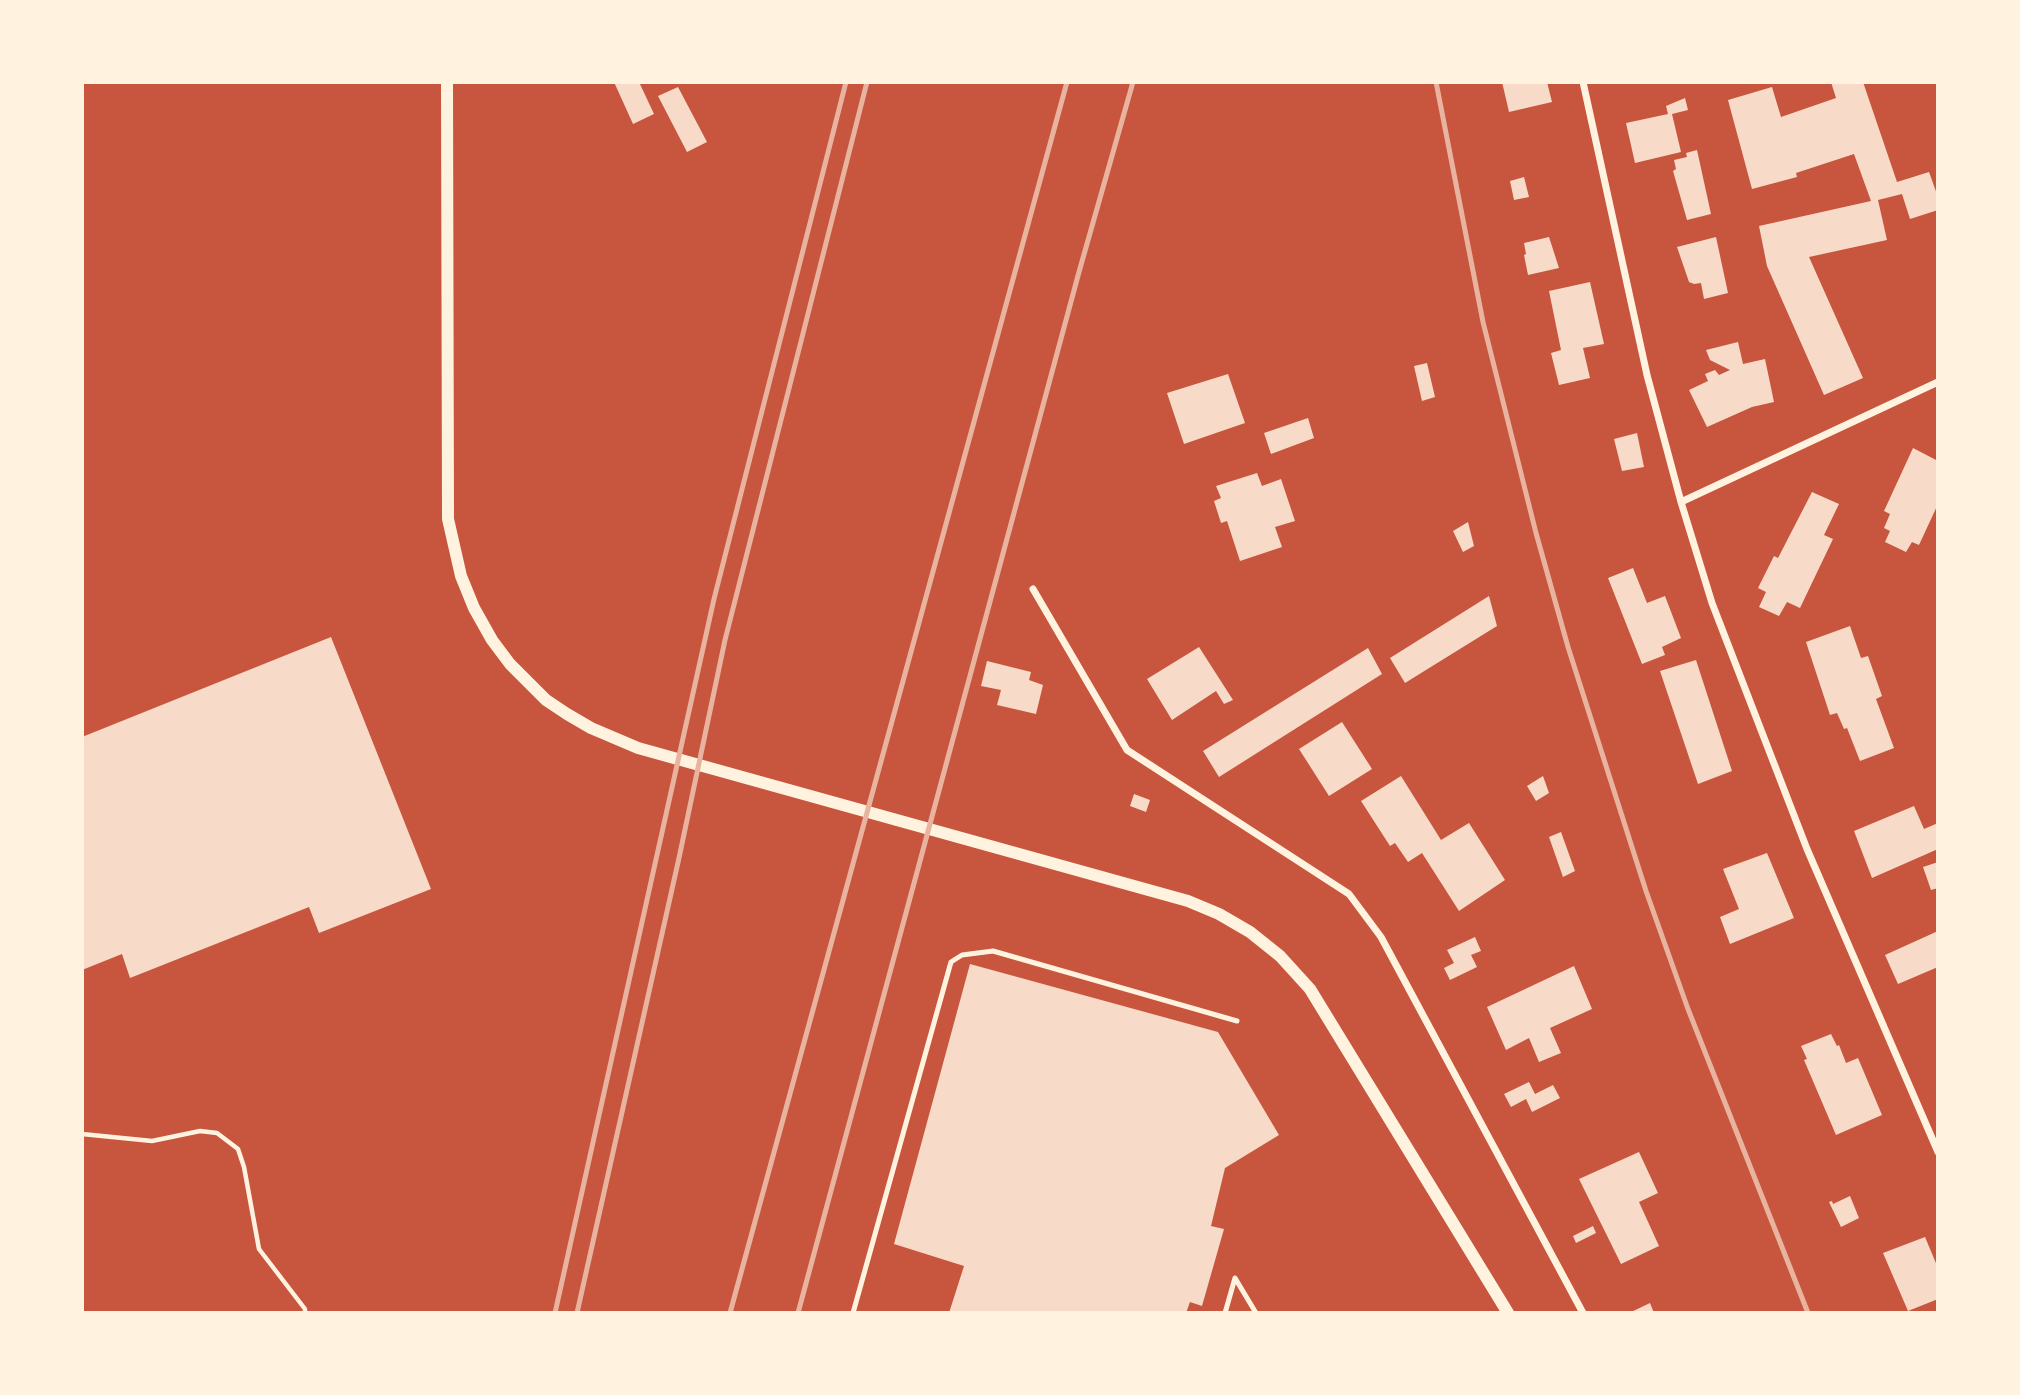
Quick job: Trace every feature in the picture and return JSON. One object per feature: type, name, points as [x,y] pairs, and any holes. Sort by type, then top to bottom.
[{"type":"street","points":[[447,82],[448,519],[460,576],[492,640],[510,664],[537,691],[567,714],[591,728],[639,748],[1188,901],[1219,914],[1250,932],[1280,956],[1310,989],[1508,1313]]},
{"type":"street","points":[[1583,82],[1647,375],[1681,502],[1712,603],[1807,849],[1938,1152]]},
{"type":"street","points":[[1681,502],[1938,382]]},
{"type":"street","points":[[1033,589],[1127,750],[1349,894],[1395,961],[1583,1313]]},
{"type":"lane","points":[[853,1313],[951,962],[962,955],[993,951],[1237,1021]]},
{"type":"lane","points":[[1225,1313],[1236,1278],[1256,1313]]},
{"type":"path","points":[[82,1134],[152,1141],[200,1130],[217,1133],[238,1149],[244,1167],[259,1250],[305,1309],[305,1313]]},
{"type":"building","points":[[614,82],[639,82],[654,114],[633,124]]},
{"type":"building","points":[[1502,82],[1547,82],[1552,102],[1509,112]]},
{"type":"building","points":[[1831,82],[1863,82],[1897,182],[1929,172],[1938,197],[1938,210],[1910,219],[1902,194],[1878,200],[1887,240],[1809,257],[1863,378],[1824,395],[1767,266],[1759,226],[1871,201],[1854,154],[1796,173],[1797,177],[1752,189],[1728,100],[1772,87],[1781,117],[1836,98]]},
{"type":"building","points":[[678,87],[707,142],[687,152],[658,96]]},
{"type":"building","points":[[1685,98],[1688,110],[1672,114],[1681,152],[1635,163],[1626,123],[1668,114],[1666,106]]},
{"type":"building","points":[[1697,150],[1711,214],[1687,220],[1673,171],[1676,169],[1674,160],[1687,157],[1686,153]]},
{"type":"building","points":[[1524,177],[1529,197],[1514,200],[1510,181]]},
{"type":"building","points":[[1549,237],[1559,268],[1528,275],[1524,243]]},
{"type":"building","points":[[1716,237],[1728,293],[1704,299],[1701,283],[1689,282],[1677,247]]},
{"type":"building","points":[[1590,282],[1604,344],[1583,348],[1590,378],[1559,385],[1551,353],[1561,350],[1549,291]]},
{"type":"building","points":[[1738,342],[1743,364],[1765,359],[1774,402],[1752,407],[1707,427],[1689,390],[1708,381],[1705,374],[1715,370],[1719,375],[1730,370],[1710,360],[1706,350]]},
{"type":"building","points":[[1427,363],[1435,397],[1422,401],[1414,366]]},
{"type":"building","points":[[1228,374],[1245,423],[1184,444],[1167,393]]},
{"type":"building","points":[[1308,418],[1314,438],[1271,454],[1264,433]]},
{"type":"building","points":[[1637,433],[1644,467],[1622,471],[1614,439]]},
{"type":"building","points":[[1913,448],[1938,461],[1938,504],[1919,545],[1912,542],[1906,552],[1885,542],[1890,531],[1884,528],[1890,514],[1884,511]]},
{"type":"building","points":[[1257,473],[1262,486],[1281,479],[1295,521],[1275,527],[1282,547],[1240,561],[1227,521],[1221,523],[1214,501],[1221,498],[1216,486]]},
{"type":"building","points":[[1812,492],[1839,504],[1824,535],[1833,539],[1800,608],[1787,602],[1779,616],[1759,607],[1766,592],[1758,588],[1774,556],[1778,558]]},
{"type":"building","points":[[1468,522],[1474,546],[1463,552],[1453,531]]},
{"type":"building","points":[[1633,568],[1647,603],[1665,596],[1681,638],[1662,647],[1665,655],[1642,664],[1608,578]]},
{"type":"building","points":[[1489,596],[1497,626],[1405,683],[1390,658]]},
{"type":"building","points":[[1850,626],[1861,658],[1868,656],[1882,696],[1876,699],[1894,748],[1860,761],[1847,728],[1844,729],[1837,713],[1830,715],[1806,642]]},
{"type":"building","points":[[331,637],[431,889],[319,933],[309,907],[130,978],[122,954],[82,970],[82,737]]},
{"type":"building","points":[[1199,647],[1233,700],[1224,704],[1216,691],[1172,720],[1147,679]]},
{"type":"building","points":[[1368,648],[1382,674],[1219,777],[1203,751]]},
{"type":"building","points":[[1696,660],[1732,771],[1698,784],[1660,671]]},
{"type":"building","points":[[987,661],[1031,672],[1029,680],[1043,685],[1036,714],[997,705],[1001,690],[981,686]]},
{"type":"building","points":[[1342,722],[1372,769],[1329,796],[1299,749]]},
{"type":"building","points":[[1401,776],[1441,840],[1469,823],[1505,880],[1459,911],[1422,853],[1408,862],[1395,843],[1390,846],[1361,801]]},
{"type":"building","points":[[1543,776],[1549,793],[1536,801],[1527,786]]},
{"type":"building","points":[[1134,794],[1150,800],[1146,812],[1130,806]]},
{"type":"building","points":[[1914,806],[1924,829],[1938,823],[1938,849],[1872,878],[1854,831]]},
{"type":"building","points":[[1561,832],[1575,871],[1563,877],[1549,837]]},
{"type":"building","points":[[1767,853],[1794,918],[1730,944],[1720,917],[1739,909],[1723,869]]},
{"type":"building","points":[[1938,862],[1938,888],[1931,890],[1923,867]]},
{"type":"building","points":[[1938,931],[1938,967],[1898,984],[1885,955]]},
{"type":"building","points":[[1475,937],[1481,951],[1471,955],[1477,967],[1450,980],[1444,968],[1454,963],[1447,950]]},
{"type":"building","points":[[970,964],[1218,1032],[1279,1135],[1225,1168],[1211,1226],[1224,1229],[1202,1306],[1190,1302],[1186,1313],[949,1313],[964,1266],[894,1244]]},
{"type":"building","points":[[1574,966],[1592,1009],[1550,1028],[1561,1053],[1539,1062],[1529,1038],[1506,1050],[1487,1007]]},
{"type":"building","points":[[1831,1034],[1846,1063],[1858,1058],[1882,1115],[1836,1135],[1804,1060],[1807,1059],[1801,1046]]},
{"type":"building","points":[[1529,1082],[1535,1094],[1553,1085],[1560,1098],[1532,1112],[1526,1099],[1511,1107],[1504,1094]]},
{"type":"building","points":[[1639,1152],[1658,1193],[1639,1202],[1659,1246],[1621,1264],[1579,1179]]},
{"type":"building","points":[[1850,1196],[1859,1218],[1841,1227],[1829,1202],[1832,1201],[1833,1204]]},
{"type":"building","points":[[1593,1226],[1596,1233],[1576,1243],[1573,1236]]},
{"type":"building","points":[[1925,1237],[1938,1268],[1938,1299],[1908,1311],[1883,1253]]},
{"type":"building","points":[[1650,1303],[1654,1313],[1629,1313]]},
{"type":"railway","points":[[555,1313],[714,599],[846,82]]},
{"type":"railway","points":[[577,1313],[725,640],[867,82]]},
{"type":"railway","points":[[730,1313],[1067,82]]},
{"type":"railway","points":[[798,1313],[1079,272],[1133,82]]},
{"type":"railway","points":[[1436,82],[1483,322],[1536,533],[1568,647],[1646,891],[1688,1009],[1808,1313]]}]
